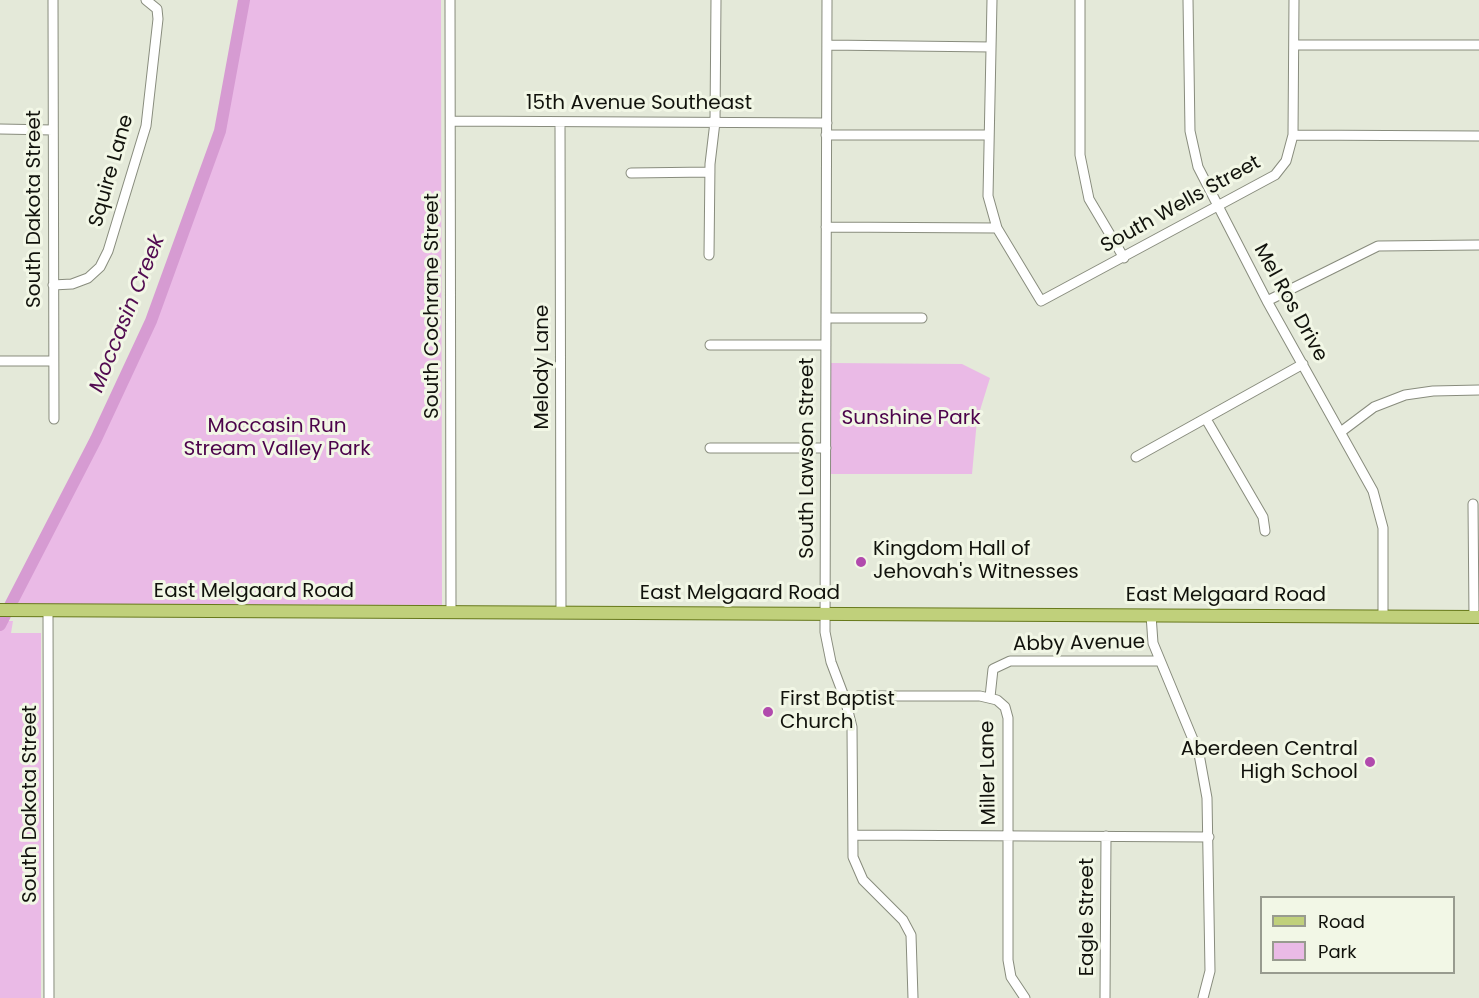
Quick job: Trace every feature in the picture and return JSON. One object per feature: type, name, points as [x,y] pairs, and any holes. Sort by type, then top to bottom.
[{"type":"main road","name":"East Melgaard Road","points":[[0,610],[1476,617]]},
{"type":"street","name":"South Dakota Street","points":[[53,0],[54,419]]},
{"type":"street","name":"Squire Lane","points":[[53,285],[72,284],[88,278],[100,267],[108,251],[146,126],[158,19],[157,9],[146,0]]},
{"type":"street","name":"South Cochrane Street","points":[[450,0],[451,612]]},
{"type":"street","points":[[709,255],[710,172],[715,122],[716,0]]},
{"type":"street","name":"South Lawson Street","points":[[827,0],[826,645],[850,713],[853,748],[853,857],[858,873],[903,920],[912,934],[913,998]]},
{"type":"street","points":[[826,227],[998,228],[988,196],[992,0]]},
{"type":"street","points":[[1080,0],[1080,155],[1089,199],[1124,258]]},
{"type":"street","name":"Mel Ros Drive","points":[[1188,0],[1190,131],[1198,167],[1267,300],[1342,431],[1373,491],[1380,510],[1384,539],[1383,616]]},
{"type":"street","name":"South Wells Street","points":[[998,228],[1041,301],[1275,175],[1286,160],[1293,135],[1294,0]]},
{"type":"street","points":[[827,45],[991,47]]},
{"type":"street","points":[[1294,45],[1479,45]]},
{"type":"street","name":"15th Avenue Southeast","points":[[451,121],[826,123]]},
{"type":"street","name":"Melody Lane","points":[[560,122],[561,613]]},
{"type":"street","points":[[0,129],[53,130]]},
{"type":"street","points":[[826,135],[989,135]]},
{"type":"street","points":[[1293,135],[1479,136]]},
{"type":"street","points":[[631,172],[710,172]]},
{"type":"street","points":[[1267,300],[1378,246],[1479,245]]},
{"type":"street","points":[[826,318],[922,318]]},
{"type":"street","points":[[710,345],[826,345]]},
{"type":"street","points":[[0,361],[54,362]]},
{"type":"street","points":[[1136,457],[1303,364]]},
{"type":"street","points":[[1342,431],[1374,407],[1405,395],[1433,391],[1479,390]]},
{"type":"street","points":[[1206,418],[1263,517],[1265,531]]},
{"type":"street","points":[[711,448],[826,448]]},
{"type":"street","points":[[1473,504],[1476,617]]},
{"type":"street","name":"South Dakota Street","points":[[48,611],[49,998]]},
{"type":"street","points":[[1151,615],[1153,643],[1199,754],[1207,798],[1210,971],[1203,998]]},
{"type":"street","name":"Abby Avenue","points":[[990,697],[993,669],[1010,661],[1160,661]]},
{"type":"street","name":"Miller Lane","points":[[845,699],[879,695],[990,697],[1005,707],[1008,718],[1008,960],[1011,977],[1025,998]]},
{"type":"street","points":[[853,836],[1209,837]]},
{"type":"street","name":"Eagle Street","points":[[1105,998],[1106,836]]},
{"type":"green space","name":"Moccasin Run Stream Valley Park","points":[[244,0],[441,0],[442,605],[22,604],[11,600],[96,439],[151,321],[220,131]]},
{"type":"green space","name":"Sunshine Park","points":[[831,363],[962,364],[990,378],[977,420],[972,474],[831,474]]},
{"type":"green space","points":[[0,621],[13,621],[11,633],[41,633],[41,998],[0,998]]},
{"type":"waterway","name":"Moccasin Creek","points":[[0,625],[96,439],[151,321],[220,131],[244,0]]},
{"type":"place","name":"Kingdom Hall of Jehovah's Witnesses","points":[[861,562]]},
{"type":"place","name":"First Baptist Church","points":[[768,712]]},
{"type":"place","name":"Aberdeen Central High School","points":[[1370,762]]}]
